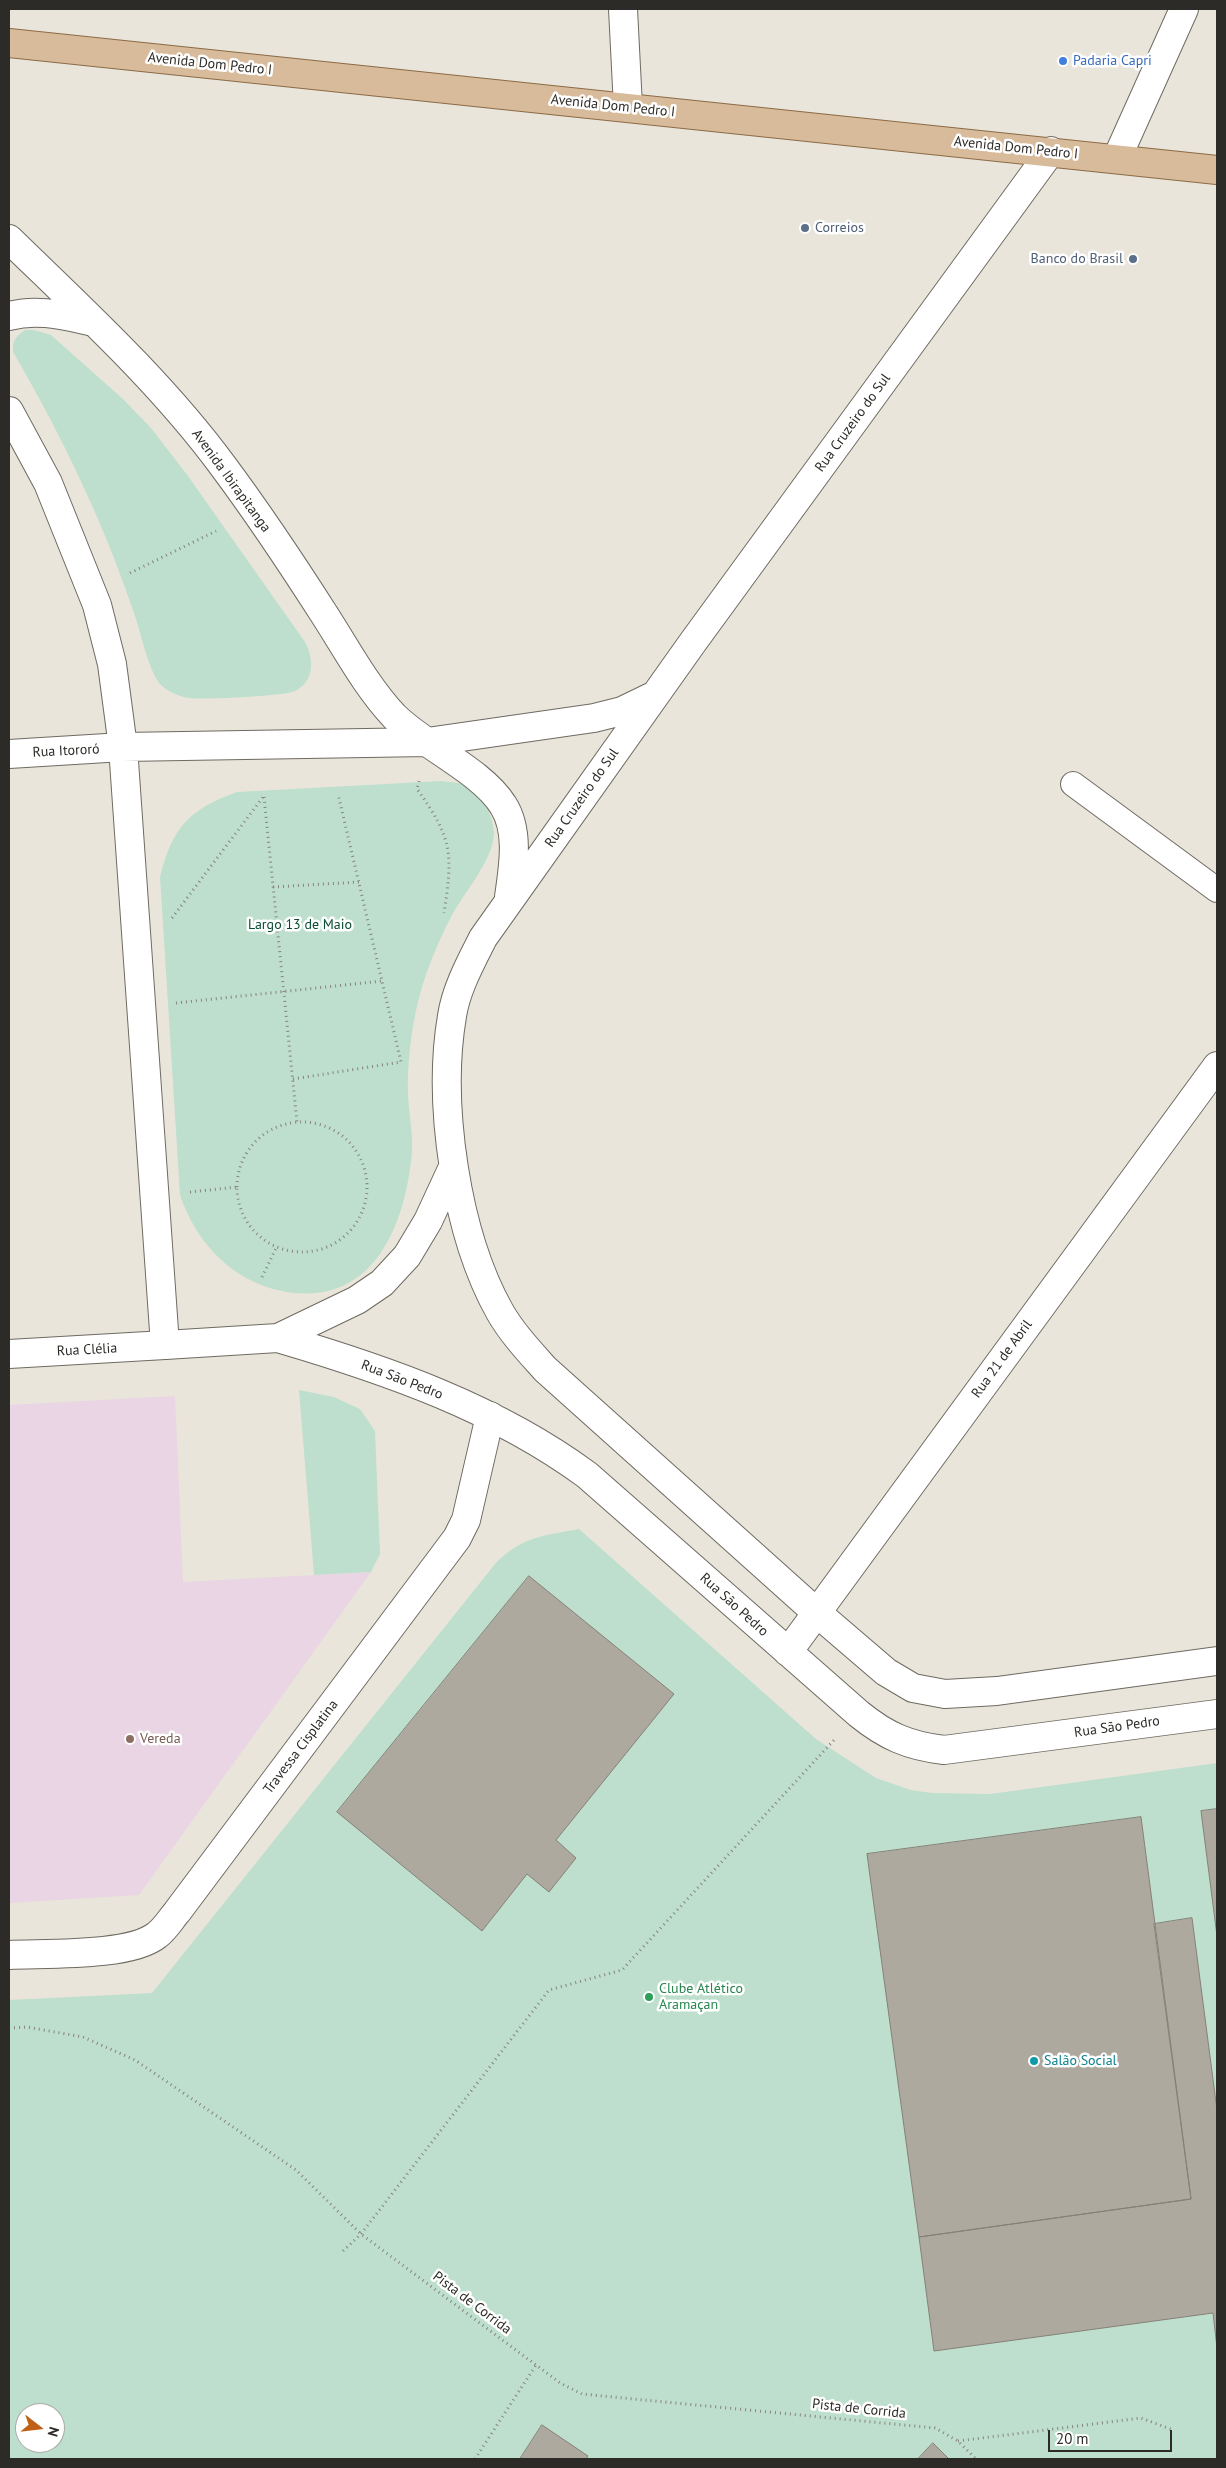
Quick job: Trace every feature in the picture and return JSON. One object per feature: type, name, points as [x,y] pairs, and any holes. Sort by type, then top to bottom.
[{"type":"main road","name":"Avenida Dom Pedro I","points":[[9,43],[1217,170]]},
{"type":"street","points":[[623,9],[628,107]]},
{"type":"street","points":[[1117,158],[1184,9]]},
{"type":"street","name":"Rua Cruzeiro do Sul","points":[[509,901],[655,695],[1051,152]]},
{"type":"street","name":"Avenida Ibirapitanga","points":[[9,239],[148,378],[223,466],[324,613],[359,670],[394,716],[487,785],[503,805],[510,820],[513,838],[513,866],[509,901]]},
{"type":"street","points":[[9,316],[27,311],[94,322]]},
{"type":"street","points":[[9,410],[48,483],[97,605],[112,664],[124,748],[165,1345],[278,1338],[357,1300],[382,1283],[407,1256],[428,1221],[453,1167]]},
{"type":"street","name":"Rua Cruzeiro do Sul","points":[[427,742],[594,718],[622,711],[655,695]]},
{"type":"street","points":[[124,748],[427,742]]},
{"type":"street","name":"Rua Itororó","points":[[9,754],[124,748]]},
{"type":"street","points":[[509,901],[483,938],[466,971],[452,1014],[447,1063],[453,1167],[467,1230],[486,1282],[500,1313],[523,1344],[545,1368],[816,1612],[886,1672],[913,1688],[945,1694],[997,1691],[1217,1661]]},
{"type":"street","name":"Rua 21 de Abril","points":[[788,1652],[1216,1070]]},
{"type":"street","name":"Rua São Pedro","points":[[278,1338],[407,1380],[490,1416],[558,1453],[588,1475],[859,1714],[888,1736],[907,1744],[944,1750],[1217,1714]]},
{"type":"street","name":"Rua Clélia","points":[[9,1354],[165,1345]]},
{"type":"street","name":"Travessa Cisplatina","points":[[9,1955],[118,1949],[139,1944],[157,1936],[178,1912],[457,1538],[466,1520],[490,1416]]},
{"type":"lane","points":[[1073,784],[1217,890]]},
{"type":"path","points":[[130,573],[216,532]]},
{"type":"path","points":[[427,742],[417,789],[434,813],[448,845],[451,869],[444,913]]},
{"type":"path","points":[[293,1080],[401,1062],[338,794]]},
{"type":"path","points":[[170,920],[264,797],[297,1122]]},
{"type":"path","points":[[273,887],[359,882]]},
{"type":"path","points":[[176,1003],[382,981]]},
{"type":"path","points":[[297,1122],[316,1123],[332,1129],[347,1140],[359,1154],[366,1171],[368,1189],[364,1207],[357,1224],[344,1237],[329,1247],[312,1252],[293,1253],[276,1248],[260,1237],[248,1223],[239,1206],[237,1187],[240,1168],[248,1150],[262,1136],[278,1126],[297,1122]]},
{"type":"path","points":[[187,1193],[237,1187]]},
{"type":"path","points":[[262,1278],[276,1248]]},
{"type":"path","points":[[343,2251],[361,2234],[549,1990],[622,1970],[859,1714]]},
{"type":"path","name":"Pista de Corrida","points":[[9,2028],[27,2027],[83,2037],[135,2060],[296,2170],[361,2234],[560,2383],[582,2394],[935,2428],[958,2441],[976,2459]]},
{"type":"path","points":[[475,2459],[536,2365]]},
{"type":"path","points":[[958,2441],[1141,2418],[1173,2430]]},
{"type":"shaded area","name":"Vereda","points":[[175,1396],[183,1582],[371,1572],[139,1895],[9,1903],[9,1405]]},
{"type":"green space","points":[[25,330],[34,330],[51,335],[123,399],[151,428],[188,476],[305,642],[310,655],[311,669],[302,687],[288,693],[244,697],[197,698],[175,694],[162,686],[157,680],[149,663],[123,581],[96,514],[65,448],[13,352],[15,339]]},
{"type":"green space","name":"Largo 13 de Maio","points":[[441,781],[462,784],[476,793],[489,812],[494,833],[493,843],[484,865],[456,908],[442,936],[419,998],[408,1072],[412,1152],[408,1182],[401,1210],[390,1237],[376,1260],[357,1277],[334,1289],[306,1294],[273,1289],[241,1275],[215,1254],[194,1226],[180,1195],[160,877],[165,860],[170,845],[185,822],[206,806],[237,792]]},
{"type":"green space","points":[[299,1390],[334,1397],[360,1409],[375,1431],[380,1554],[371,1572],[314,1575]]},
{"type":"green space","name":"Clube Atlético Aramaçan","points":[[579,1529],[816,1739],[876,1778],[911,1790],[932,1793],[990,1794],[1217,1763],[1217,2459],[9,2459],[9,2000],[152,1993],[495,1564],[524,1542]]},
{"type":"building","points":[[529,1576],[674,1694],[556,1840],[576,1858],[549,1892],[527,1874],[482,1931],[337,1812]]},
{"type":"building","points":[[1217,1809],[1217,1936],[1201,1811]]},
{"type":"building","name":"Salão Social","points":[[1141,1817],[1191,2199],[919,2237],[867,1854]]},
{"type":"building","points":[[1192,1918],[1217,2110],[1217,2348],[1213,2313],[934,2351],[919,2237],[1191,2199],[1154,1924]]},
{"type":"building","points":[[542,2425],[588,2456],[586,2459],[520,2459]]},
{"type":"building","points":[[933,2443],[949,2459],[918,2459]]},
{"type":"place","name":"Padaria Capri","points":[[1063,61]]},
{"type":"place","name":"Correios","points":[[805,228]]},
{"type":"place","name":"Banco do Brasil","points":[[1133,259]]},
{"type":"place","name":"Vereda","points":[[130,1739]]},
{"type":"place","name":"Clube Atlético Aramaçan","points":[[649,1997]]},
{"type":"place","name":"Salão Social","points":[[1034,2061]]}]
